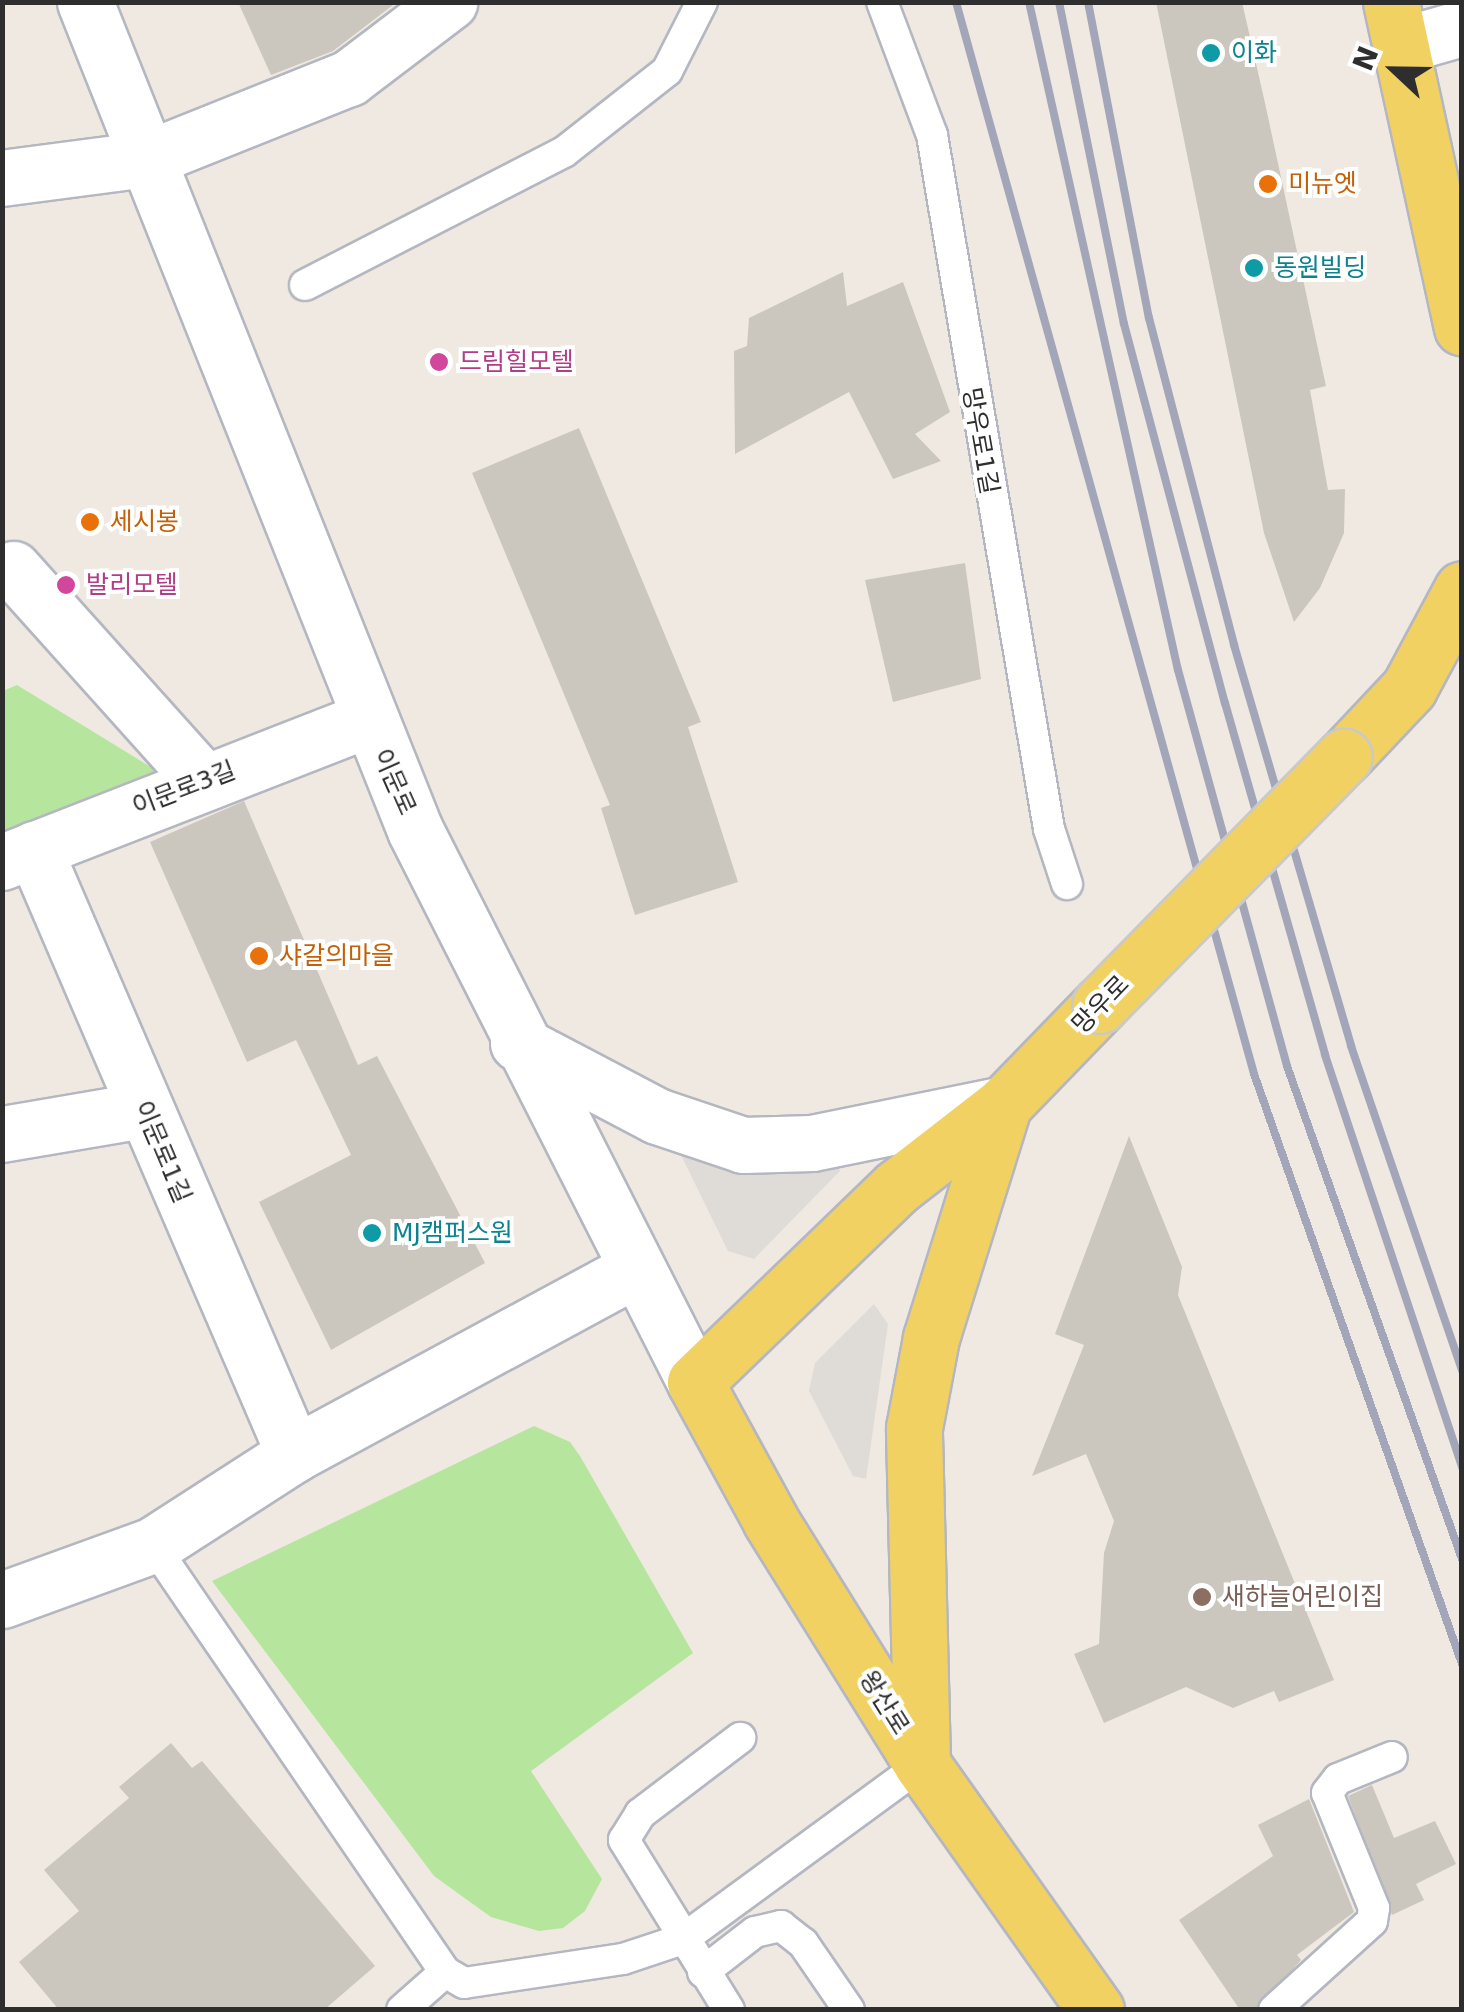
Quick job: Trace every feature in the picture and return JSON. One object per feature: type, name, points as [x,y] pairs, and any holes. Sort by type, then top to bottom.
[{"type":"main road","points":[[1397,24],[1462,327]]},
{"type":"main road","name":"망우로","points":[[695,1382],[897,1186],[1004,1104],[1344,756],[1409,688],[1462,588]]},
{"type":"main road","points":[[922,1764],[914,1428],[932,1338],[1004,1104]]},
{"type":"main road","name":"왕산로","points":[[695,1382],[771,1522],[922,1764],[1096,2010]]},
{"type":"street","name":"이문로","points":[[85,2],[367,720],[518,1043],[695,1382]]},
{"type":"street","points":[[2,178],[146,159],[349,78],[450,2]]},
{"type":"street","points":[[1397,24],[1462,28]]},
{"type":"street","points":[[13,569],[203,781]]},
{"type":"street","name":"이문로3길","points":[[18,855],[367,720]]},
{"type":"street","name":"이문로1길","points":[[18,855],[144,1110],[294,1454]]},
{"type":"street","points":[[518,1043],[657,1116],[743,1145],[812,1143],[1004,1104]]},
{"type":"street","points":[[2,1134],[144,1110]]},
{"type":"street","points":[[5,1592],[153,1545],[294,1454],[634,1270]]},
{"type":"lane","points":[[305,284],[564,152],[668,71],[702,2]]},
{"type":"lane","name":"망우로1길","points":[[882,2],[932,135],[1049,830],[1067,884]]},
{"type":"lane","points":[[153,1545],[445,1972],[475,1984],[623,1959],[683,1939],[922,1764]]},
{"type":"lane","points":[[728,2010],[624,1840],[640,1814],[740,1738]]},
{"type":"lane","points":[[1274,2010],[1372,1920],[1374,1908],[1327,1793],[1338,1779],[1392,1757]]},
{"type":"lane","points":[[704,1972],[755,1932],[781,1926],[803,1943],[848,2010]]},
{"type":"lane","points":[[402,2010],[445,1972]]},
{"type":"green space","points":[[17,685],[185,788],[3,862],[3,691]]},
{"type":"green space","points":[[534,1426],[570,1442],[580,1456],[693,1653],[531,1771],[602,1879],[585,1911],[563,1928],[539,1931],[491,1917],[434,1876],[212,1581]]},
{"type":"shaded area","points":[[679,1151],[835,1162],[840,1171],[754,1259],[728,1251]]},
{"type":"shaded area","points":[[874,1304],[888,1324],[866,1479],[853,1476],[809,1391],[815,1363]]},
{"type":"building","points":[[238,2],[397,2],[333,51],[271,75]]},
{"type":"building","points":[[1156,2],[1242,2],[1265,103],[1326,386],[1310,390],[1328,490],[1345,489],[1344,533],[1320,588],[1294,622],[1264,533]]},
{"type":"building","points":[[843,272],[847,306],[903,282],[950,412],[915,434],[941,461],[893,479],[849,392],[735,454],[734,351],[747,346],[749,318]]},
{"type":"building","points":[[579,428],[701,722],[688,727],[738,882],[635,915],[601,808],[610,805],[472,473]]},
{"type":"building","points":[[965,563],[981,679],[893,702],[865,580]]},
{"type":"building","points":[[244,801],[358,1065],[377,1056],[485,1263],[331,1350],[259,1202],[351,1155],[296,1040],[247,1062],[150,842]]},
{"type":"building","points":[[1129,1136],[1182,1267],[1178,1295],[1334,1680],[1279,1702],[1274,1691],[1233,1708],[1186,1687],[1104,1723],[1074,1654],[1099,1644],[1104,1553],[1114,1521],[1086,1454],[1032,1476],[1084,1345],[1055,1334]]},
{"type":"building","points":[[171,1743],[192,1768],[202,1761],[375,1966],[324,2010],[59,2010],[19,1962],[79,1911],[44,1870],[129,1798],[119,1787]]},
{"type":"building","points":[[1372,1785],[1394,1838],[1435,1821],[1456,1864],[1416,1884],[1424,1900],[1392,1915],[1348,1796]]},
{"type":"building","points":[[1309,1799],[1354,1912],[1297,1955],[1301,1960],[1256,2010],[1240,2010],[1179,1920],[1273,1856],[1258,1825]]},
{"type":"railway","points":[[956,2],[1254,1074],[1462,1664]]},
{"type":"railway","points":[[1029,2],[1178,670],[1287,1066],[1462,1559]]},
{"type":"railway","points":[[1059,2],[1124,324],[1225,703],[1325,1055],[1462,1467]]},
{"type":"railway","points":[[1088,2],[1149,318],[1234,645],[1351,1046],[1462,1371]]},
{"type":"place","name":"이화","points":[[1211,53]]},
{"type":"place","name":"미뉴엣","points":[[1268,184]]},
{"type":"place","name":"동원빌딩","points":[[1254,268]]},
{"type":"place","name":"드림힐모텔","points":[[439,362]]},
{"type":"place","name":"세시봉","points":[[90,522]]},
{"type":"place","name":"발리모텔","points":[[66,585]]},
{"type":"place","name":"샤갈의마을","points":[[259,956]]},
{"type":"place","name":"MJ캠퍼스원","points":[[372,1233]]},
{"type":"place","name":"새하늘어린이집","points":[[1202,1597]]}]
